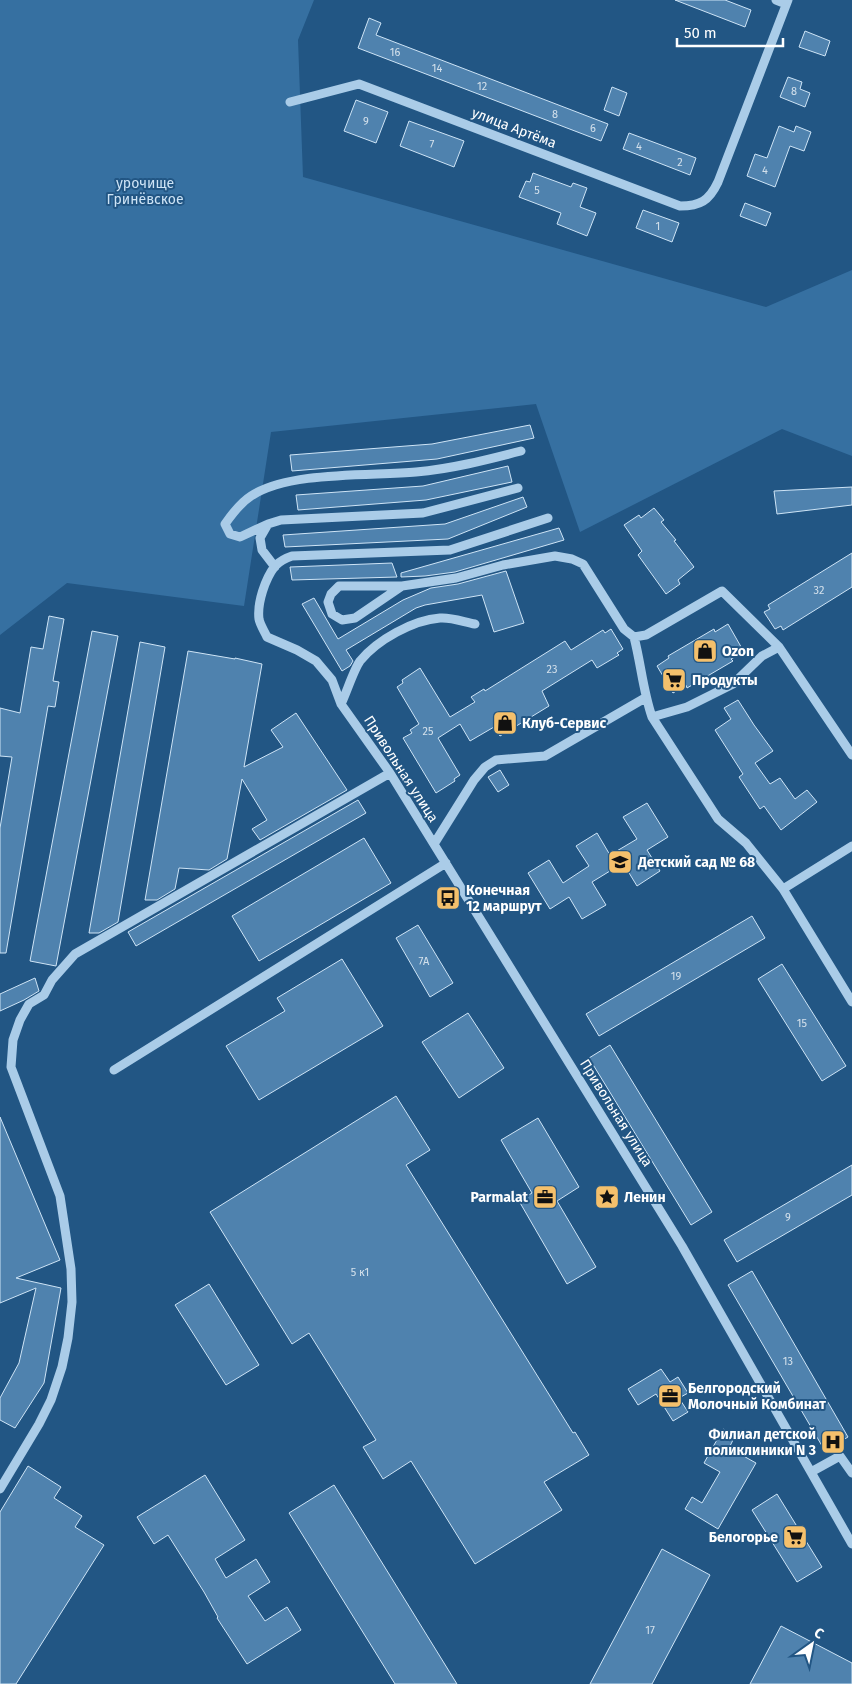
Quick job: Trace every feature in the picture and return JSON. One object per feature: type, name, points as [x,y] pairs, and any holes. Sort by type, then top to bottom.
[{"type":"street","points":[[776,0],[787,2]]},
{"type":"street","name":"улица Артёма","points":[[290,102],[358,84],[680,206],[692,206],[704,201],[713,193],[787,2]]},
{"type":"street","points":[[518,488],[423,513],[280,520],[240,536],[230,534],[225,524],[235,510],[250,496],[277,484],[329,478],[417,472],[468,464],[521,451]]},
{"type":"street","points":[[268,524],[260,538],[262,550],[274,567],[292,556],[450,550],[548,518]]},
{"type":"street","points":[[402,586],[355,618],[342,620],[332,614],[328,602],[330,594],[339,586],[402,586],[456,578],[503,564],[555,556],[572,559],[583,564],[624,629],[634,637],[640,660],[645,698],[652,717],[718,819],[746,844],[783,889],[852,1002]]},
{"type":"street","name":"Привольная улица","points":[[274,567],[266,583],[260,604],[259,620],[267,637],[297,650],[316,661],[332,680],[341,704],[390,773],[682,1246],[852,1544]]},
{"type":"street","points":[[634,637],[646,635],[722,591],[779,647],[852,755]]},
{"type":"street","points":[[341,704],[359,662],[374,648],[399,631],[420,621],[443,617],[475,624]]},
{"type":"street","points":[[652,717],[687,707],[733,684],[762,656],[779,647]]},
{"type":"street","points":[[434,844],[474,780],[485,767],[496,760],[545,756],[645,698]]},
{"type":"street","points":[[0,1490],[51,1400],[62,1367],[68,1338],[72,1302],[70,1269],[60,1196],[11,1067],[13,1040],[20,1020],[29,1004],[44,995],[52,980],[74,954],[390,773]]},
{"type":"street","points":[[783,889],[852,846]]},
{"type":"street","points":[[114,1070],[446,863]]},
{"type":"street","points":[[811,1472],[840,1456],[852,1473]]},
{"type":"green space","name":"урочище Гринёвское","points":[[0,0],[314,0],[298,40],[303,177],[766,307],[852,270],[852,456],[782,429],[580,532],[536,404],[271,432],[244,606],[67,583],[0,635]]},
{"type":"building","points":[[675,0],[725,0],[751,10],[745,27]]},
{"type":"building","points":[[369,18],[381,23],[376,35],[608,124],[601,141],[358,48]]},
{"type":"building","points":[[805,31],[830,41],[825,56],[799,47]]},
{"type":"building","points":[[788,77],[802,82],[800,89],[810,93],[805,107],[780,97]]},
{"type":"building","points":[[612,87],[627,93],[619,116],[604,110]]},
{"type":"building","points":[[356,100],[388,112],[376,143],[344,131]]},
{"type":"building","points":[[409,121],[464,141],[454,167],[400,146]]},
{"type":"building","points":[[779,126],[794,132],[796,126],[811,132],[804,151],[790,146],[775,187],[747,176],[755,154],[767,158]]},
{"type":"building","points":[[629,133],[696,158],[690,175],[623,149]]},
{"type":"building","points":[[533,173],[571,187],[573,183],[587,188],[580,207],[596,213],[587,236],[557,224],[561,213],[519,197],[526,181],[530,182]]},
{"type":"building","points":[[745,203],[771,213],[766,226],[740,216]]},
{"type":"building","points":[[643,210],[679,223],[672,242],[636,228]]},
{"type":"building","points":[[530,425],[534,438],[437,459],[292,471],[290,455],[432,444]]},
{"type":"building","points":[[508,466],[512,482],[426,500],[298,510],[296,495],[423,486]]},
{"type":"building","points":[[852,487],[852,505],[777,514],[774,491]]},
{"type":"building","points":[[523,497],[527,507],[448,539],[285,547],[283,535],[445,524]]},
{"type":"building","points":[[654,508],[664,520],[661,522],[694,567],[678,580],[680,584],[666,594],[638,555],[642,551],[624,525],[639,515],[641,518]]},
{"type":"building","points":[[559,528],[564,540],[455,572],[401,577],[401,573]]},
{"type":"building","points":[[852,553],[852,587],[783,630],[781,626],[775,629],[764,612],[770,609],[768,605]]},
{"type":"building","points":[[392,563],[397,577],[292,580],[290,567]]},
{"type":"building","points":[[506,571],[524,623],[494,632],[482,595],[425,605],[416,608],[346,650],[353,661],[350,666],[342,671],[302,604],[314,598],[338,639],[403,600],[431,588],[458,584]]},
{"type":"building","points":[[49,616],[64,619],[53,681],[59,682],[55,707],[48,706],[6,953],[0,953],[0,828],[12,757],[0,756],[0,708],[20,713],[31,647],[43,649]]},
{"type":"building","points":[[728,624],[744,652],[731,659],[733,661],[687,688],[686,685],[673,693],[657,666],[669,658],[668,656],[714,629],[715,632]]},
{"type":"building","points":[[611,629],[623,649],[617,653],[619,655],[597,668],[592,660],[542,691],[549,706],[500,736],[494,727],[470,741],[460,724],[438,738],[460,775],[454,779],[455,781],[436,793],[403,738],[412,733],[410,730],[419,724],[397,687],[403,683],[402,680],[420,668],[450,717],[475,702],[471,697],[484,689],[485,691],[565,641],[571,650],[603,630],[605,633]]},
{"type":"building","points":[[92,631],[118,636],[56,966],[30,961]]},
{"type":"building","points":[[140,642],[165,647],[118,922],[99,933],[89,933]]},
{"type":"building","points":[[188,651],[262,664],[244,767],[283,747],[271,730],[296,713],[347,790],[260,840],[252,829],[267,820],[242,779],[227,859],[209,870],[179,868],[175,889],[157,900],[145,900]]},
{"type":"building","points":[[738,700],[773,751],[755,763],[770,784],[780,778],[795,799],[807,790],[817,802],[781,830],[764,806],[760,809],[739,777],[743,774],[715,730],[731,719],[724,708]]},
{"type":"building","points":[[500,770],[509,785],[498,792],[488,777]]},
{"type":"building","points":[[358,800],[366,813],[136,946],[128,932]]},
{"type":"building","name":"Детский сад № 68","points":[[647,803],[668,837],[647,850],[660,871],[637,886],[623,863],[592,882],[606,905],[582,919],[569,897],[550,909],[528,873],[549,860],[563,883],[589,866],[576,846],[597,833],[610,855],[637,839],[623,817]]},
{"type":"building","points":[[364,838],[391,883],[259,961],[232,916]]},
{"type":"building","points":[[752,916],[765,938],[599,1036],[586,1014]]},
{"type":"building","points":[[418,925],[453,983],[430,997],[396,938]]},
{"type":"building","points":[[342,959],[383,1026],[259,1100],[226,1046],[285,1011],[277,998]]},
{"type":"building","points":[[782,964],[846,1066],[822,1081],[758,979]]},
{"type":"building","points":[[35,978],[39,991],[0,1011],[0,994]]},
{"type":"building","points":[[468,1013],[504,1068],[459,1098],[422,1042]]},
{"type":"building","points":[[610,1045],[712,1212],[691,1225],[589,1058]]},
{"type":"building","points":[[396,1096],[430,1150],[406,1165],[573,1433],[575,1432],[589,1455],[544,1482],[562,1510],[475,1564],[411,1461],[383,1479],[363,1447],[376,1440],[309,1333],[292,1344],[210,1212]]},
{"type":"building","points":[[0,1117],[60,1260],[16,1278],[61,1288],[44,1383],[15,1428],[0,1420],[0,1398],[19,1363],[36,1288],[0,1303]]},
{"type":"building","name":"Parmalat","points":[[538,1118],[579,1187],[557,1201],[596,1267],[567,1284],[519,1201],[532,1193],[501,1140]]},
{"type":"building","points":[[852,1165],[852,1195],[737,1262],[724,1240]]},
{"type":"building","points":[[752,1271],[848,1437],[825,1451],[728,1285]]},
{"type":"building","points":[[209,1284],[259,1365],[226,1385],[175,1305]]},
{"type":"building","name":"Белгородский Молочный Комбинат","points":[[661,1369],[670,1382],[678,1377],[688,1393],[679,1398],[688,1412],[673,1421],[656,1394],[638,1405],[628,1389]]},
{"type":"building","points":[[723,1429],[735,1436],[729,1448],[756,1463],[718,1529],[685,1509],[692,1497],[702,1503],[720,1472],[704,1463]]},
{"type":"building","points":[[28,1466],[61,1487],[54,1498],[82,1516],[75,1527],[104,1545],[16,1684],[0,1684],[0,1512]]},
{"type":"building","points":[[205,1475],[245,1540],[215,1559],[226,1578],[256,1559],[270,1582],[248,1596],[265,1621],[287,1607],[301,1630],[247,1664],[217,1618],[204,1592],[168,1535],[154,1544],[137,1517]]},
{"type":"building","points":[[334,1485],[457,1684],[395,1684],[289,1513]]},
{"type":"building","points":[[777,1494],[822,1567],[797,1582],[752,1510]]},
{"type":"building","points":[[662,1549],[710,1575],[652,1684],[590,1684]]},
{"type":"building","points":[[781,1626],[852,1663],[852,1684],[750,1684]]},
{"type":"place","name":"Ozon","points":[[705,651]]},
{"type":"place","name":"Продукты","points":[[674,680]]},
{"type":"place","name":"Клуб-Сервис","points":[[505,723]]},
{"type":"place","name":"Детский сад № 68","points":[[620,862]]},
{"type":"place","name":"Конечная 12 маршрут","points":[[448,898]]},
{"type":"place","name":"Parmalat","points":[[545,1197]]},
{"type":"place","name":"Ленин","points":[[607,1197]]},
{"type":"place","name":"Белгородский Молочный Комбинат","points":[[670,1396]]},
{"type":"place","name":"Филиал детской поликлиники N 3","points":[[833,1442]]},
{"type":"place","name":"Белогорье","points":[[795,1537]]}]
